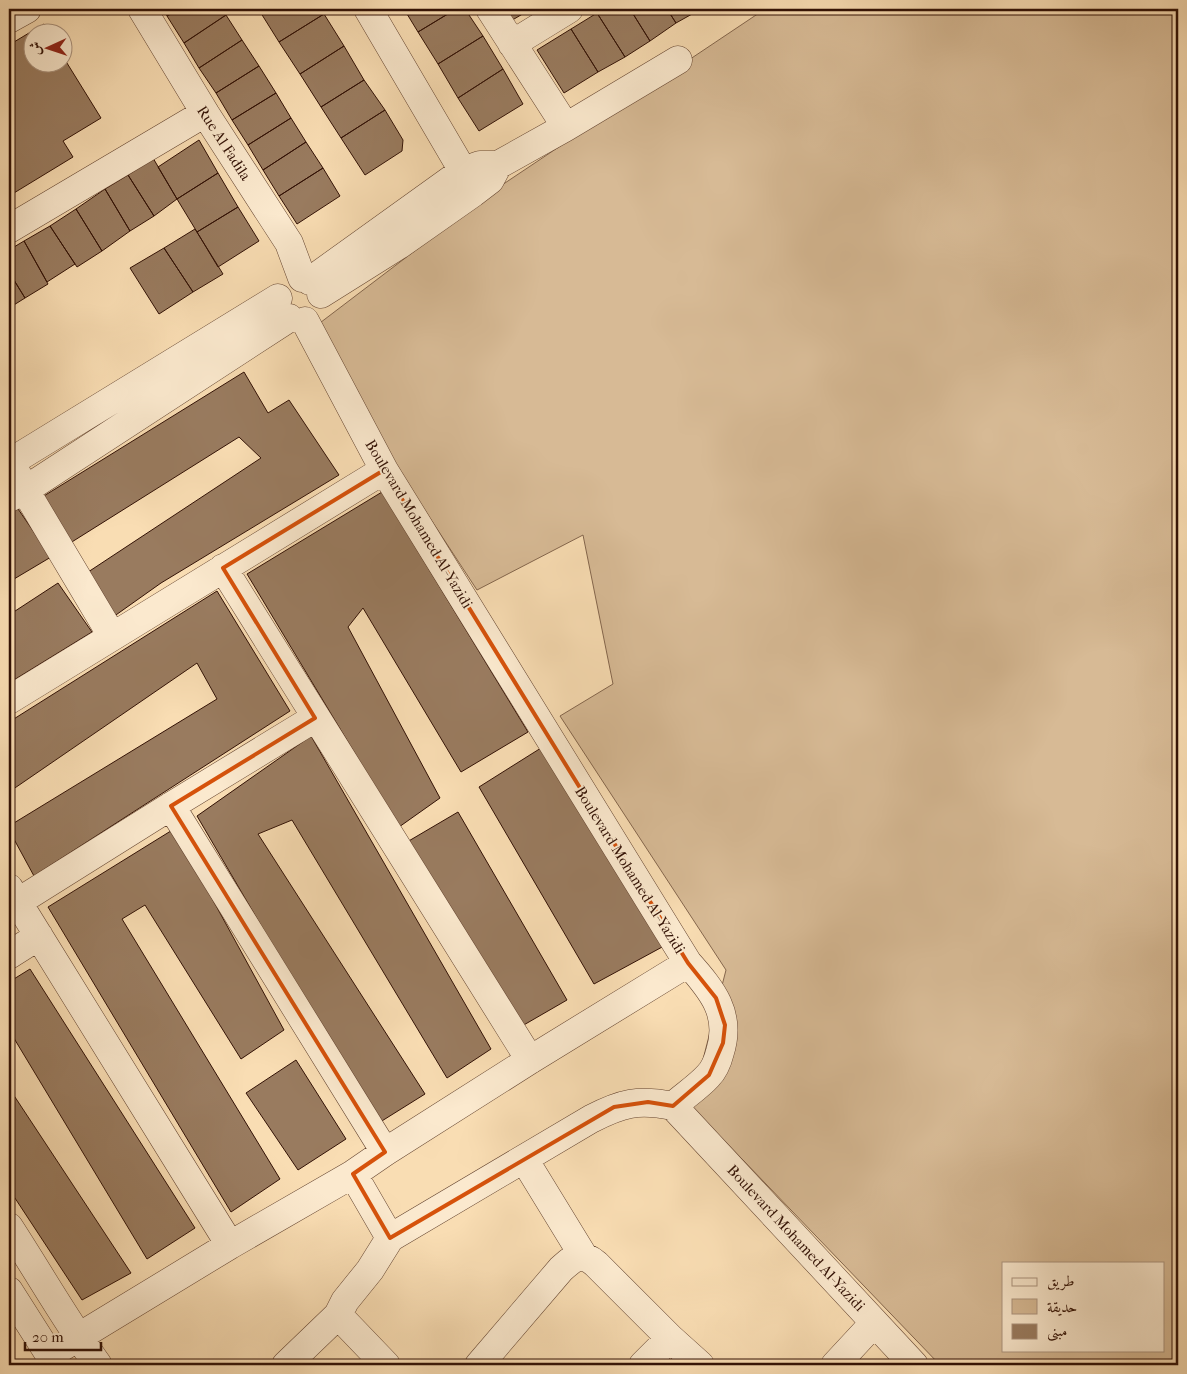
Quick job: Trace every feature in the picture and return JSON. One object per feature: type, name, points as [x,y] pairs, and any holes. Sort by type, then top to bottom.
[{"type":"street","points":[[9,19],[26,9]]},
{"type":"street","name":"Rue Al Fadila","points":[[142,9],[289,243],[311,284]]},
{"type":"street","points":[[368,9],[468,182]]},
{"type":"street","points":[[490,9],[566,127]]},
{"type":"street","points":[[512,44],[569,9]]},
{"type":"street","points":[[291,312],[282,288],[289,281],[311,284],[399,245],[468,182],[490,180],[498,165],[678,60]]},
{"type":"street","points":[[9,229],[205,112]]},
{"type":"street","points":[[112,636],[17,494],[10,462],[291,312],[315,316],[321,306],[311,284]]},
{"type":"street","points":[[17,494],[291,312]]},
{"type":"street","name":"Boulevard Mohamed Al-Yazidi","points":[[291,312],[384,470],[688,963],[716,998],[725,1025],[723,1043],[717,1061],[709,1075],[673,1106],[914,1365]]},
{"type":"street","points":[[9,700],[384,470]]},
{"type":"street","points":[[223,568],[530,1060]]},
{"type":"street","points":[[230,1245],[13,895],[171,806],[316,718]]},
{"type":"street","points":[[171,806],[385,1152]]},
{"type":"street","points":[[9,955],[39,936]]},
{"type":"street","points":[[9,1291],[52,1360],[78,1338],[230,1245],[353,1174],[530,1060],[688,963]]},
{"type":"street","points":[[286,1365],[338,1315],[345,1301],[370,1270],[390,1238],[614,1106],[648,1102],[673,1106]]},
{"type":"street","points":[[524,1159],[584,1257],[596,1264],[670,1338],[700,1365]]},
{"type":"street","points":[[353,1174],[390,1238]]},
{"type":"street","points":[[9,1227],[36,1267],[78,1338],[98,1365]]},
{"type":"street","points":[[479,1365],[561,1269],[576,1257],[584,1257]]},
{"type":"street","points":[[338,1315],[386,1365]]},
{"type":"street","points":[[835,1365],[874,1323]]},
{"type":"street","points":[[643,1365],[670,1338]]},
{"type":"highlighted area","points":[[384,470],[688,963],[716,998],[725,1025],[723,1043],[709,1075],[673,1106],[648,1102],[614,1107],[390,1238],[353,1174],[385,1152],[171,806],[315,718],[223,568]]},
{"type":"green space","points":[[765,9],[1178,9],[1178,1365],[940,1365],[691,1106],[726,970],[560,716],[613,684],[583,535],[477,590],[308,332],[496,189]]},
{"type":"building","points":[[163,9],[180,9],[167,16]]},
{"type":"building","points":[[180,9],[222,9],[226,15],[184,43],[167,16]]},
{"type":"building","points":[[320,9],[324,14],[279,42],[259,10]]},
{"type":"building","points":[[404,9],[456,9],[418,32]]},
{"type":"building","points":[[456,9],[465,9],[483,36],[438,64],[418,32]]},
{"type":"building","points":[[501,9],[531,9],[509,22]]},
{"type":"building","points":[[603,9],[630,9],[650,41],[625,57],[597,13]]},
{"type":"building","points":[[630,9],[667,9],[676,23],[650,41]]},
{"type":"building","points":[[667,9],[701,9],[676,23]]},
{"type":"building","points":[[597,13],[625,57],[598,72],[571,29]]},
{"type":"building","points":[[324,14],[344,46],[300,74],[279,42]]},
{"type":"building","points":[[226,15],[242,40],[199,68],[184,43]]},
{"type":"building","points":[[571,29],[598,72],[564,93],[537,50]]},
{"type":"building","points":[[483,36],[503,69],[458,98],[438,64]]},
{"type":"building","points":[[22,37],[22,72],[72,71],[101,118],[63,141],[73,157],[9,196],[9,45]]},
{"type":"building","points":[[242,40],[259,66],[216,93],[199,68]]},
{"type":"building","points":[[344,46],[364,80],[321,107],[300,74]]},
{"type":"building","points":[[259,66],[276,93],[232,120],[216,93]]},
{"type":"building","points":[[503,69],[523,104],[479,131],[458,98]]},
{"type":"building","points":[[364,80],[385,110],[341,138],[321,107]]},
{"type":"building","points":[[276,93],[291,118],[248,145],[232,120]]},
{"type":"building","points":[[385,110],[403,140],[402,151],[365,175],[341,138]]},
{"type":"building","points":[[291,118],[306,142],[263,170],[248,145]]},
{"type":"building","points":[[199,140],[218,173],[177,199],[158,167]]},
{"type":"building","points":[[306,142],[323,168],[279,196],[263,170]]},
{"type":"building","points":[[153,158],[177,199],[154,216],[128,175]]},
{"type":"building","points":[[323,168],[340,196],[297,224],[279,196]]},
{"type":"building","points":[[218,173],[238,207],[197,232],[177,199]]},
{"type":"building","points":[[128,175],[154,216],[130,231],[105,189]]},
{"type":"building","points":[[105,189],[130,231],[102,251],[76,209]]},
{"type":"building","points":[[238,207],[259,241],[218,267],[197,232]]},
{"type":"building","points":[[76,209],[102,251],[77,267],[50,226]]},
{"type":"building","points":[[50,226],[75,264],[47,282],[24,241]]},
{"type":"building","points":[[195,229],[223,274],[193,292],[164,248]]},
{"type":"building","points":[[24,241],[48,284],[25,298],[9,272],[9,250]]},
{"type":"building","points":[[164,248],[193,292],[159,314],[130,268]]},
{"type":"building","points":[[9,272],[25,298],[9,308]]},
{"type":"building","points":[[244,372],[268,413],[289,400],[339,475],[161,583],[106,622],[79,578],[261,458],[239,437],[67,545],[39,499]]},
{"type":"building","points":[[382,492],[528,732],[461,772],[363,608],[348,627],[440,798],[399,827],[247,574]]},
{"type":"building","points":[[14,503],[51,557],[9,582],[9,506]]},
{"type":"building","points":[[58,583],[92,632],[9,683],[9,615]]},
{"type":"building","points":[[217,591],[290,711],[34,876],[9,830],[9,826],[217,699],[197,663],[9,792],[9,722]]},
{"type":"building","points":[[311,736],[491,1049],[447,1078],[292,820],[258,834],[425,1094],[377,1124],[197,816]]},
{"type":"building","points":[[541,748],[664,946],[594,984],[479,787]]},
{"type":"building","points":[[458,812],[567,1000],[522,1026],[407,842]]},
{"type":"building","points":[[174,829],[284,1030],[241,1059],[145,905],[122,919],[280,1179],[231,1212],[48,907]]},
{"type":"building","points":[[30,969],[195,1228],[147,1259],[9,1030],[9,982]]},
{"type":"building","points":[[296,1060],[346,1139],[298,1170],[246,1093]]},
{"type":"building","points":[[9,1088],[131,1273],[82,1300],[9,1189]]}]
